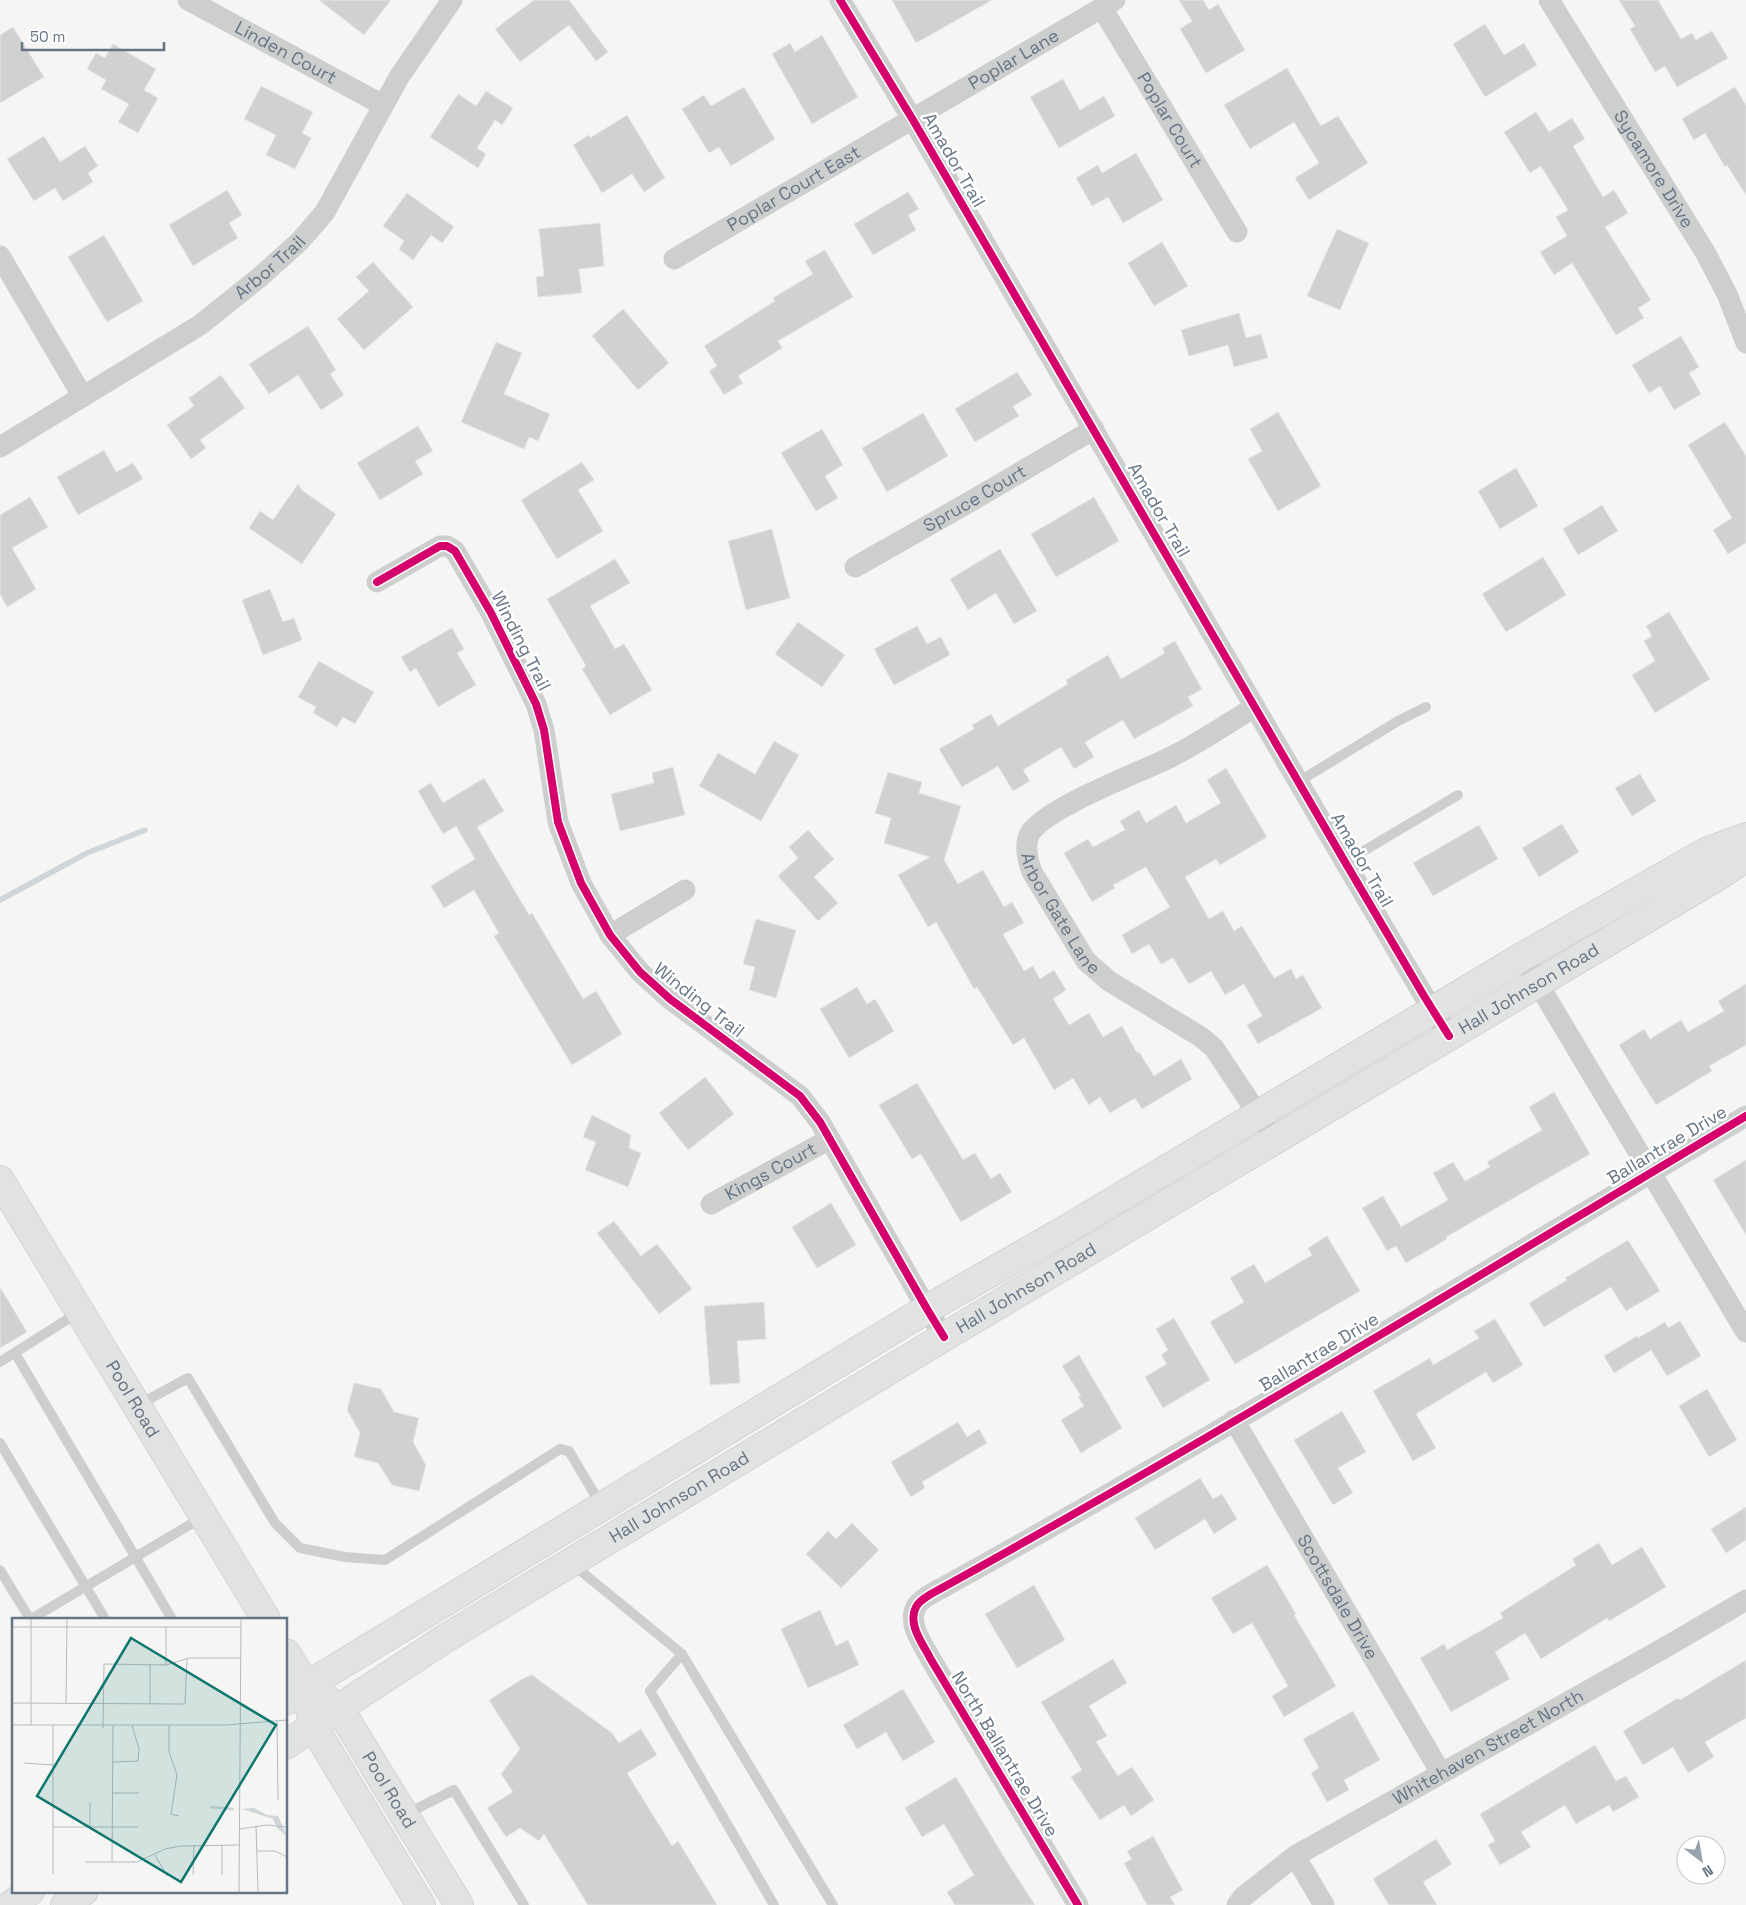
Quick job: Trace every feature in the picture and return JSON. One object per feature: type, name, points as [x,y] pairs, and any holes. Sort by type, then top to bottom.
[{"type":"main road","name":"Hall Johnson Road","points":[[296,1693],[927,1309],[1065,1230],[1432,1010],[1706,852],[1746,837]]},
{"type":"main road","name":"Hall Johnson Road","points":[[288,1744],[446,1638],[944,1337],[1723,873],[1746,857]]},
{"type":"main road","name":"Pool Road","points":[[0,1180],[265,1618]]},
{"type":"main road","points":[[554,1535],[570,1563]]},
{"type":"main road","name":"Pool Road","points":[[288,1661],[296,1693],[313,1726],[421,1905]]},
{"type":"main road","name":"Pool Road","points":[[296,1693],[339,1708],[459,1905]]},
{"type":"main road","points":[[11,1905],[29,1892]]},
{"type":"main road","points":[[65,1905],[83,1892]]},
{"type":"street","name":"Linden Court","points":[[188,0],[383,105]]},
{"type":"street","name":"Arbor Trail","points":[[0,447],[200,325],[260,277],[300,241],[324,212],[398,77],[452,0]]},
{"type":"street","name":"Amador Trail","points":[[840,0],[913,120],[1432,1010],[1450,1036]]},
{"type":"street","name":"Sycamore Drive","points":[[1549,0],[1705,252],[1727,294],[1746,343]]},
{"type":"street","name":"Poplar Lane","points":[[913,120],[1109,4]]},
{"type":"street","name":"Poplar Court","points":[[1109,4],[1237,232]]},
{"type":"street","name":"Poplar Court East","points":[[674,259],[913,120]]},
{"type":"street","points":[[0,256],[82,397]]},
{"type":"street","name":"Spruce Court","points":[[855,567],[1094,429]]},
{"type":"street","name":"Winding Trail","points":[[377,582],[440,546],[447,546],[456,551],[491,613],[536,704],[544,730],[558,822],[581,883],[610,935],[640,972],[670,999],[800,1096],[820,1122],[944,1337]]},
{"type":"street","name":"Arbor Gate Lane","points":[[1255,707],[1174,756],[1097,790],[1040,822],[1028,836],[1027,859],[1032,872],[1086,961],[1110,981],[1201,1037],[1214,1048],[1275,1140]]},
{"type":"street","points":[[610,935],[685,890]]},
{"type":"street","points":[[1522,957],[1746,1332]]},
{"type":"street","name":"Ballantrae Drive","points":[[913,1616],[916,1605],[931,1594],[1056,1525],[1746,1116]]},
{"type":"street","name":"Kings Court","points":[[712,1204],[830,1139]]},
{"type":"street","name":"Scottsdale Drive","points":[[1234,1420],[1441,1773]]},
{"type":"street","name":"Whitehaven Street North","points":[[1236,1905],[1243,1897],[1295,1856],[1746,1600]]},
{"type":"street","name":"North Ballantrae Drive","points":[[913,1616],[914,1626],[930,1658],[1078,1905]]},
{"type":"street","points":[[1295,1856],[1324,1905]]},
{"type":"lane","points":[[1298,782],[1398,721],[1426,707]]},
{"type":"lane","points":[[1345,862],[1458,795]]},
{"type":"lane","points":[[0,1362],[80,1312]]},
{"type":"lane","points":[[15,1353],[171,1618]]},
{"type":"lane","points":[[136,1405],[188,1378],[275,1523],[300,1548],[345,1557],[385,1560],[560,1449],[569,1451],[602,1506]]},
{"type":"lane","points":[[0,1443],[104,1618]]},
{"type":"lane","points":[[32,1618],[204,1517]]},
{"type":"lane","points":[[570,1563],[682,1654],[833,1905]]},
{"type":"lane","points":[[0,1570],[29,1618]]},
{"type":"lane","points":[[682,1654],[650,1691],[774,1905]]},
{"type":"lane","points":[[404,1815],[454,1790],[524,1905]]},
{"type":"building","points":[[319,0],[391,0],[364,35]]},
{"type":"building","points":[[534,0],[569,0],[608,52],[596,61],[569,25],[520,62],[495,29]]},
{"type":"building","points":[[892,0],[992,0],[916,43]]},
{"type":"building","points":[[1179,0],[1203,0],[1209,10],[1218,4],[1245,50],[1206,73],[1180,29],[1192,21]]},
{"type":"building","points":[[1619,0],[1658,0],[1681,39],[1692,33],[1696,40],[1712,31],[1728,58],[1677,87],[1665,66],[1655,72],[1630,29],[1635,26]]},
{"type":"building","points":[[1485,24],[1504,55],[1524,43],[1537,65],[1485,97],[1453,44]]},
{"type":"building","points":[[13,27],[44,77],[0,103],[0,35]]},
{"type":"building","points":[[822,35],[858,97],[812,124],[772,54],[790,43],[795,52]]},
{"type":"building","points":[[113,44],[156,69],[144,90],[158,98],[138,133],[118,122],[129,104],[101,89],[106,80],[87,69],[96,53],[105,58]]},
{"type":"building","points":[[1287,68],[1321,126],[1338,116],[1368,163],[1309,200],[1295,178],[1319,163],[1294,122],[1250,149],[1224,105]]},
{"type":"building","points":[[1063,79],[1080,110],[1104,96],[1115,116],[1059,148],[1030,97]]},
{"type":"building","points":[[261,86],[313,112],[302,133],[311,138],[295,169],[266,155],[276,135],[244,119]]},
{"type":"building","points":[[744,87],[775,139],[731,166],[719,147],[709,153],[682,109],[704,95],[711,106]]},
{"type":"building","points":[[1735,87],[1746,105],[1746,195],[1727,165],[1725,167],[1705,133],[1694,140],[1682,119]]},
{"type":"building","points":[[486,91],[513,108],[502,125],[495,120],[477,148],[486,154],[478,168],[430,137],[458,94],[476,106]]},
{"type":"building","points":[[1536,112],[1549,132],[1572,118],[1585,139],[1573,146],[1603,197],[1614,190],[1628,213],[1605,227],[1651,300],[1638,308],[1644,318],[1616,335],[1572,263],[1554,275],[1540,252],[1567,236],[1556,217],[1568,210],[1541,166],[1530,173],[1504,132]]},
{"type":"building","points":[[627,115],[665,178],[644,192],[632,174],[602,193],[573,145],[589,135],[590,138]]},
{"type":"building","points":[[44,136],[60,162],[85,146],[98,166],[88,173],[93,182],[63,201],[55,188],[34,201],[7,159]]},
{"type":"building","points":[[1136,153],[1163,200],[1123,223],[1108,197],[1092,206],[1076,178],[1098,165],[1102,173]]},
{"type":"building","points":[[227,190],[242,215],[229,223],[238,238],[193,266],[169,225]]},
{"type":"building","points":[[908,192],[919,209],[908,215],[916,230],[873,255],[854,224]]},
{"type":"building","points":[[407,193],[454,227],[442,243],[431,235],[413,260],[399,249],[404,241],[383,226]]},
{"type":"building","points":[[600,223],[604,266],[579,269],[582,293],[538,297],[536,277],[544,276],[539,229]]},
{"type":"building","points":[[1337,229],[1369,243],[1340,310],[1307,296]]},
{"type":"building","points":[[104,235],[143,301],[107,322],[68,257]]},
{"type":"building","points":[[1162,242],[1188,286],[1154,306],[1128,263]]},
{"type":"building","points":[[825,250],[853,297],[778,341],[782,348],[738,376],[743,383],[724,395],[709,371],[717,366],[704,346],[775,301],[773,298],[813,274],[805,261]]},
{"type":"building","points":[[373,262],[413,307],[364,350],[337,319],[369,291],[356,277]]},
{"type":"building","points":[[623,309],[669,363],[638,390],[592,336]]},
{"type":"building","points":[[1239,313],[1246,338],[1261,334],[1268,358],[1234,367],[1228,345],[1189,356],[1181,330]]},
{"type":"building","points":[[308,326],[336,370],[330,374],[344,395],[321,410],[298,375],[269,394],[249,364]]},
{"type":"building","points":[[1681,336],[1699,367],[1689,373],[1701,394],[1674,410],[1660,386],[1649,393],[1632,365]]},
{"type":"building","points":[[496,342],[522,353],[504,394],[550,414],[538,441],[529,437],[524,449],[461,422]]},
{"type":"building","points":[[1017,372],[1032,395],[1013,406],[1019,416],[975,442],[955,409]]},
{"type":"building","points":[[221,375],[245,408],[200,440],[206,448],[191,459],[167,425],[194,406],[189,398]]},
{"type":"building","points":[[1278,412],[1321,486],[1278,511],[1248,459],[1262,451],[1250,429]]},
{"type":"building","points":[[923,413],[948,456],[887,492],[862,448]]},
{"type":"building","points":[[1725,422],[1746,456],[1746,543],[1728,554],[1713,530],[1732,518],[1688,445]]},
{"type":"building","points":[[418,426],[433,451],[415,461],[423,474],[380,500],[357,463]]},
{"type":"building","points":[[822,429],[843,465],[825,476],[838,498],[816,511],[781,453]]},
{"type":"building","points":[[104,450],[116,472],[133,463],[143,479],[78,515],[57,477]]},
{"type":"building","points":[[582,462],[594,480],[578,490],[603,531],[557,559],[521,500]]},
{"type":"building","points":[[1516,468],[1538,506],[1500,529],[1478,491]]},
{"type":"building","points":[[298,484],[303,491],[336,514],[302,564],[249,528],[260,511],[273,520]]},
{"type":"building","points":[[30,497],[48,527],[12,548],[36,589],[7,607],[0,594],[0,515]]},
{"type":"building","points":[[1094,497],[1119,541],[1056,577],[1031,534]]},
{"type":"building","points":[[1602,505],[1618,531],[1578,555],[1563,529]]},
{"type":"building","points":[[772,529],[790,598],[746,610],[728,541]]},
{"type":"building","points":[[1000,549],[1037,611],[1014,624],[996,593],[968,610],[950,579]]},
{"type":"building","points":[[1543,557],[1566,595],[1506,632],[1482,594]]},
{"type":"building","points":[[615,559],[630,583],[590,606],[615,649],[624,644],[652,690],[610,715],[582,669],[586,666],[547,599]]},
{"type":"building","points":[[270,589],[283,622],[294,618],[302,640],[263,655],[242,600]]},
{"type":"building","points":[[1669,612],[1710,679],[1655,713],[1632,675],[1655,661],[1644,641],[1652,636],[1646,626]]},
{"type":"building","points":[[798,622],[845,655],[822,687],[775,654]]},
{"type":"building","points":[[917,626],[927,644],[941,637],[950,655],[894,685],[874,649]]},
{"type":"building","points":[[452,628],[464,649],[457,653],[476,685],[438,707],[416,668],[410,672],[401,657]]},
{"type":"building","points":[[1175,641],[1202,689],[1188,697],[1193,706],[1134,739],[1123,720],[1085,742],[1094,757],[1074,769],[1061,747],[1023,770],[1030,781],[1013,791],[998,766],[962,787],[939,749],[974,729],[972,725],[991,714],[998,726],[1068,684],[1066,680],[1108,655],[1121,679],[1165,653],[1162,648]]},
{"type":"building","points":[[319,661],[374,692],[355,724],[343,717],[337,727],[313,713],[316,707],[298,697]]},
{"type":"building","points":[[774,741],[799,755],[761,821],[699,786],[718,753],[755,774]]},
{"type":"building","points":[[673,767],[685,815],[620,831],[611,794],[654,783],[652,773]]},
{"type":"building","points":[[1226,768],[1267,837],[1220,865],[1216,859],[1185,877],[1209,919],[1223,911],[1234,931],[1242,926],[1274,978],[1291,969],[1296,979],[1303,975],[1322,1008],[1258,1044],[1247,1025],[1262,1016],[1244,984],[1225,995],[1211,971],[1189,984],[1173,958],[1161,964],[1149,944],[1132,954],[1122,935],[1170,907],[1146,867],[1113,885],[1115,888],[1092,902],[1064,853],[1088,839],[1093,847],[1125,830],[1120,821],[1139,810],[1146,823],[1176,805],[1186,823],[1221,803],[1207,780]]},
{"type":"building","points":[[888,772],[922,782],[919,793],[961,806],[944,860],[958,884],[983,870],[1004,907],[1012,902],[1024,923],[1003,934],[1024,971],[1033,966],[1040,979],[1054,970],[1066,990],[1053,999],[1069,1025],[1089,1013],[1103,1037],[1122,1026],[1137,1053],[1139,1052],[1154,1076],[1181,1059],[1192,1079],[1142,1109],[1135,1098],[1110,1113],[1100,1097],[1089,1105],[1073,1078],[1054,1090],[1024,1038],[1013,1045],[977,987],[974,989],[936,922],[928,927],[898,875],[930,857],[884,843],[891,818],[875,813]]},
{"type":"building","points":[[1640,774],[1656,801],[1632,816],[1615,788]]},
{"type":"building","points":[[484,778],[504,811],[477,827],[529,915],[532,913],[583,999],[596,991],[622,1034],[572,1065],[494,936],[499,933],[474,890],[444,908],[431,886],[475,859],[456,826],[443,834],[418,791],[431,783],[443,803]]},
{"type":"building","points":[[1562,824],[1579,852],[1539,877],[1522,848]]},
{"type":"building","points":[[1479,825],[1498,859],[1433,896],[1413,863]]},
{"type":"building","points":[[808,830],[834,859],[814,877],[838,903],[818,921],[778,876],[798,858],[789,847]]},
{"type":"building","points":[[756,919],[796,930],[776,998],[749,990],[755,967],[743,964]]},
{"type":"building","points":[[1746,984],[1746,1045],[1709,1066],[1712,1071],[1656,1105],[1619,1045],[1644,1029],[1650,1039],[1681,1020],[1688,1032],[1724,1011],[1718,1001]]},
{"type":"building","points":[[857,987],[867,1004],[875,999],[894,1031],[849,1058],[820,1009]]},
{"type":"building","points":[[705,1077],[734,1114],[688,1150],[659,1113]]},
{"type":"building","points":[[917,1083],[963,1160],[975,1153],[991,1179],[1000,1173],[1012,1192],[961,1222],[921,1154],[912,1159],[879,1105]]},
{"type":"building","points":[[1554,1092],[1590,1154],[1446,1237],[1447,1239],[1406,1263],[1396,1246],[1387,1251],[1362,1208],[1383,1196],[1401,1227],[1448,1200],[1433,1173],[1453,1162],[1465,1181],[1490,1167],[1487,1162],[1542,1130],[1529,1107]]},
{"type":"building","points":[[592,1115],[631,1135],[629,1148],[641,1153],[628,1187],[585,1170],[596,1142],[583,1137]]},
{"type":"building","points":[[1746,1160],[1746,1235],[1713,1180]]},
{"type":"building","points":[[831,1203],[856,1245],[817,1268],[792,1227]]},
{"type":"building","points":[[614,1221],[641,1256],[657,1244],[692,1289],[659,1314],[597,1233]]},
{"type":"building","points":[[1327,1236],[1360,1291],[1235,1364],[1210,1322],[1244,1302],[1230,1278],[1254,1264],[1265,1283],[1312,1255],[1308,1248]]},
{"type":"building","points":[[1628,1240],[1660,1291],[1626,1311],[1611,1287],[1544,1327],[1529,1303],[1567,1280],[1565,1278]]},
{"type":"building","points":[[0,1287],[27,1332],[0,1348]]},
{"type":"building","points":[[764,1302],[766,1339],[737,1341],[740,1383],[710,1385],[704,1306]]},
{"type":"building","points":[[1174,1318],[1210,1380],[1163,1408],[1145,1377],[1167,1364],[1161,1355],[1168,1350],[1156,1329]]},
{"type":"building","points":[[1495,1319],[1523,1365],[1493,1383],[1486,1372],[1416,1414],[1436,1448],[1413,1461],[1373,1391],[1430,1358],[1433,1365],[1479,1338],[1474,1331]]},
{"type":"building","points":[[1680,1321],[1701,1356],[1667,1376],[1651,1350],[1614,1373],[1604,1356],[1665,1322],[1668,1328]]},
{"type":"building","points":[[1079,1355],[1122,1428],[1081,1453],[1061,1420],[1084,1406],[1078,1397],[1081,1396],[1062,1366]]},
{"type":"building","points":[[354,1383],[381,1389],[394,1412],[419,1418],[413,1442],[426,1465],[419,1491],[392,1485],[378,1463],[354,1457],[360,1433],[347,1410]]},
{"type":"building","points":[[1707,1389],[1737,1440],[1709,1457],[1679,1406]]},
{"type":"building","points":[[1342,1411],[1366,1452],[1338,1468],[1353,1493],[1333,1505],[1294,1440]]},
{"type":"building","points":[[958,1422],[967,1437],[979,1429],[987,1443],[922,1482],[925,1488],[911,1497],[891,1462]]},
{"type":"building","points":[[1200,1478],[1213,1499],[1222,1494],[1237,1519],[1214,1534],[1205,1519],[1155,1550],[1135,1518]]},
{"type":"building","points":[[1746,1507],[1746,1540],[1726,1553],[1711,1529]]},
{"type":"building","points":[[852,1523],[879,1550],[841,1588],[806,1554],[828,1531],[836,1539]]},
{"type":"building","points":[[1599,1543],[1612,1565],[1642,1547],[1666,1587],[1609,1621],[1607,1618],[1541,1659],[1525,1633],[1495,1652],[1510,1679],[1451,1712],[1420,1658],[1444,1644],[1447,1650],[1503,1618],[1500,1613],[1576,1565],[1572,1559]]},
{"type":"building","points":[[1267,1565],[1336,1686],[1284,1717],[1272,1696],[1288,1686],[1252,1623],[1233,1634],[1211,1598]]},
{"type":"building","points":[[1034,1585],[1065,1640],[1017,1668],[985,1614]]},
{"type":"building","points":[[820,1610],[836,1646],[848,1640],[859,1665],[808,1688],[781,1629]]},
{"type":"building","points":[[1113,1659],[1127,1683],[1089,1706],[1107,1736],[1096,1742],[1118,1776],[1132,1767],[1154,1800],[1131,1816],[1124,1805],[1100,1820],[1071,1777],[1082,1770],[1041,1702]]},
{"type":"building","points":[[1746,1660],[1746,1718],[1705,1742],[1714,1757],[1688,1773],[1673,1747],[1643,1765],[1623,1731],[1678,1698],[1680,1700]]},
{"type":"building","points":[[532,1675],[612,1733],[619,1743],[641,1729],[657,1755],[627,1773],[672,1846],[678,1841],[717,1905],[588,1905],[544,1834],[539,1841],[520,1828],[506,1837],[487,1808],[513,1792],[501,1774],[520,1749],[489,1700]]},
{"type":"building","points":[[903,1689],[935,1742],[903,1761],[886,1732],[857,1749],[843,1725]]},
{"type":"building","points":[[1353,1711],[1380,1760],[1344,1780],[1349,1790],[1327,1802],[1311,1773],[1319,1768],[1303,1739]]},
{"type":"building","points":[[1595,1745],[1616,1781],[1626,1776],[1639,1797],[1613,1812],[1609,1805],[1576,1824],[1565,1805],[1521,1832],[1531,1847],[1500,1865],[1488,1845],[1495,1841],[1480,1814]]},
{"type":"building","points":[[956,1777],[1035,1905],[955,1905],[947,1892],[974,1875],[944,1824],[922,1837],[905,1808]]},
{"type":"building","points":[[1153,1836],[1183,1890],[1170,1897],[1175,1905],[1147,1905],[1124,1863],[1132,1859],[1127,1851]]},
{"type":"building","points":[[1436,1839],[1452,1864],[1423,1882],[1437,1905],[1389,1905],[1373,1879]]},
{"type":"waterway","points":[[0,900],[87,853],[145,830]]},
{"type":"cycle path","points":[[840,0],[913,120],[1345,862],[1449,1036]]},
{"type":"cycle path","points":[[377,582],[440,546],[447,546],[455,551],[491,613],[536,704],[544,730],[558,822],[581,883],[610,935],[640,972],[670,999],[800,1096],[820,1122],[944,1337]]},
{"type":"cycle path","points":[[1078,1905],[920,1640],[913,1620],[918,1603],[1137,1478],[1746,1116]]}]
